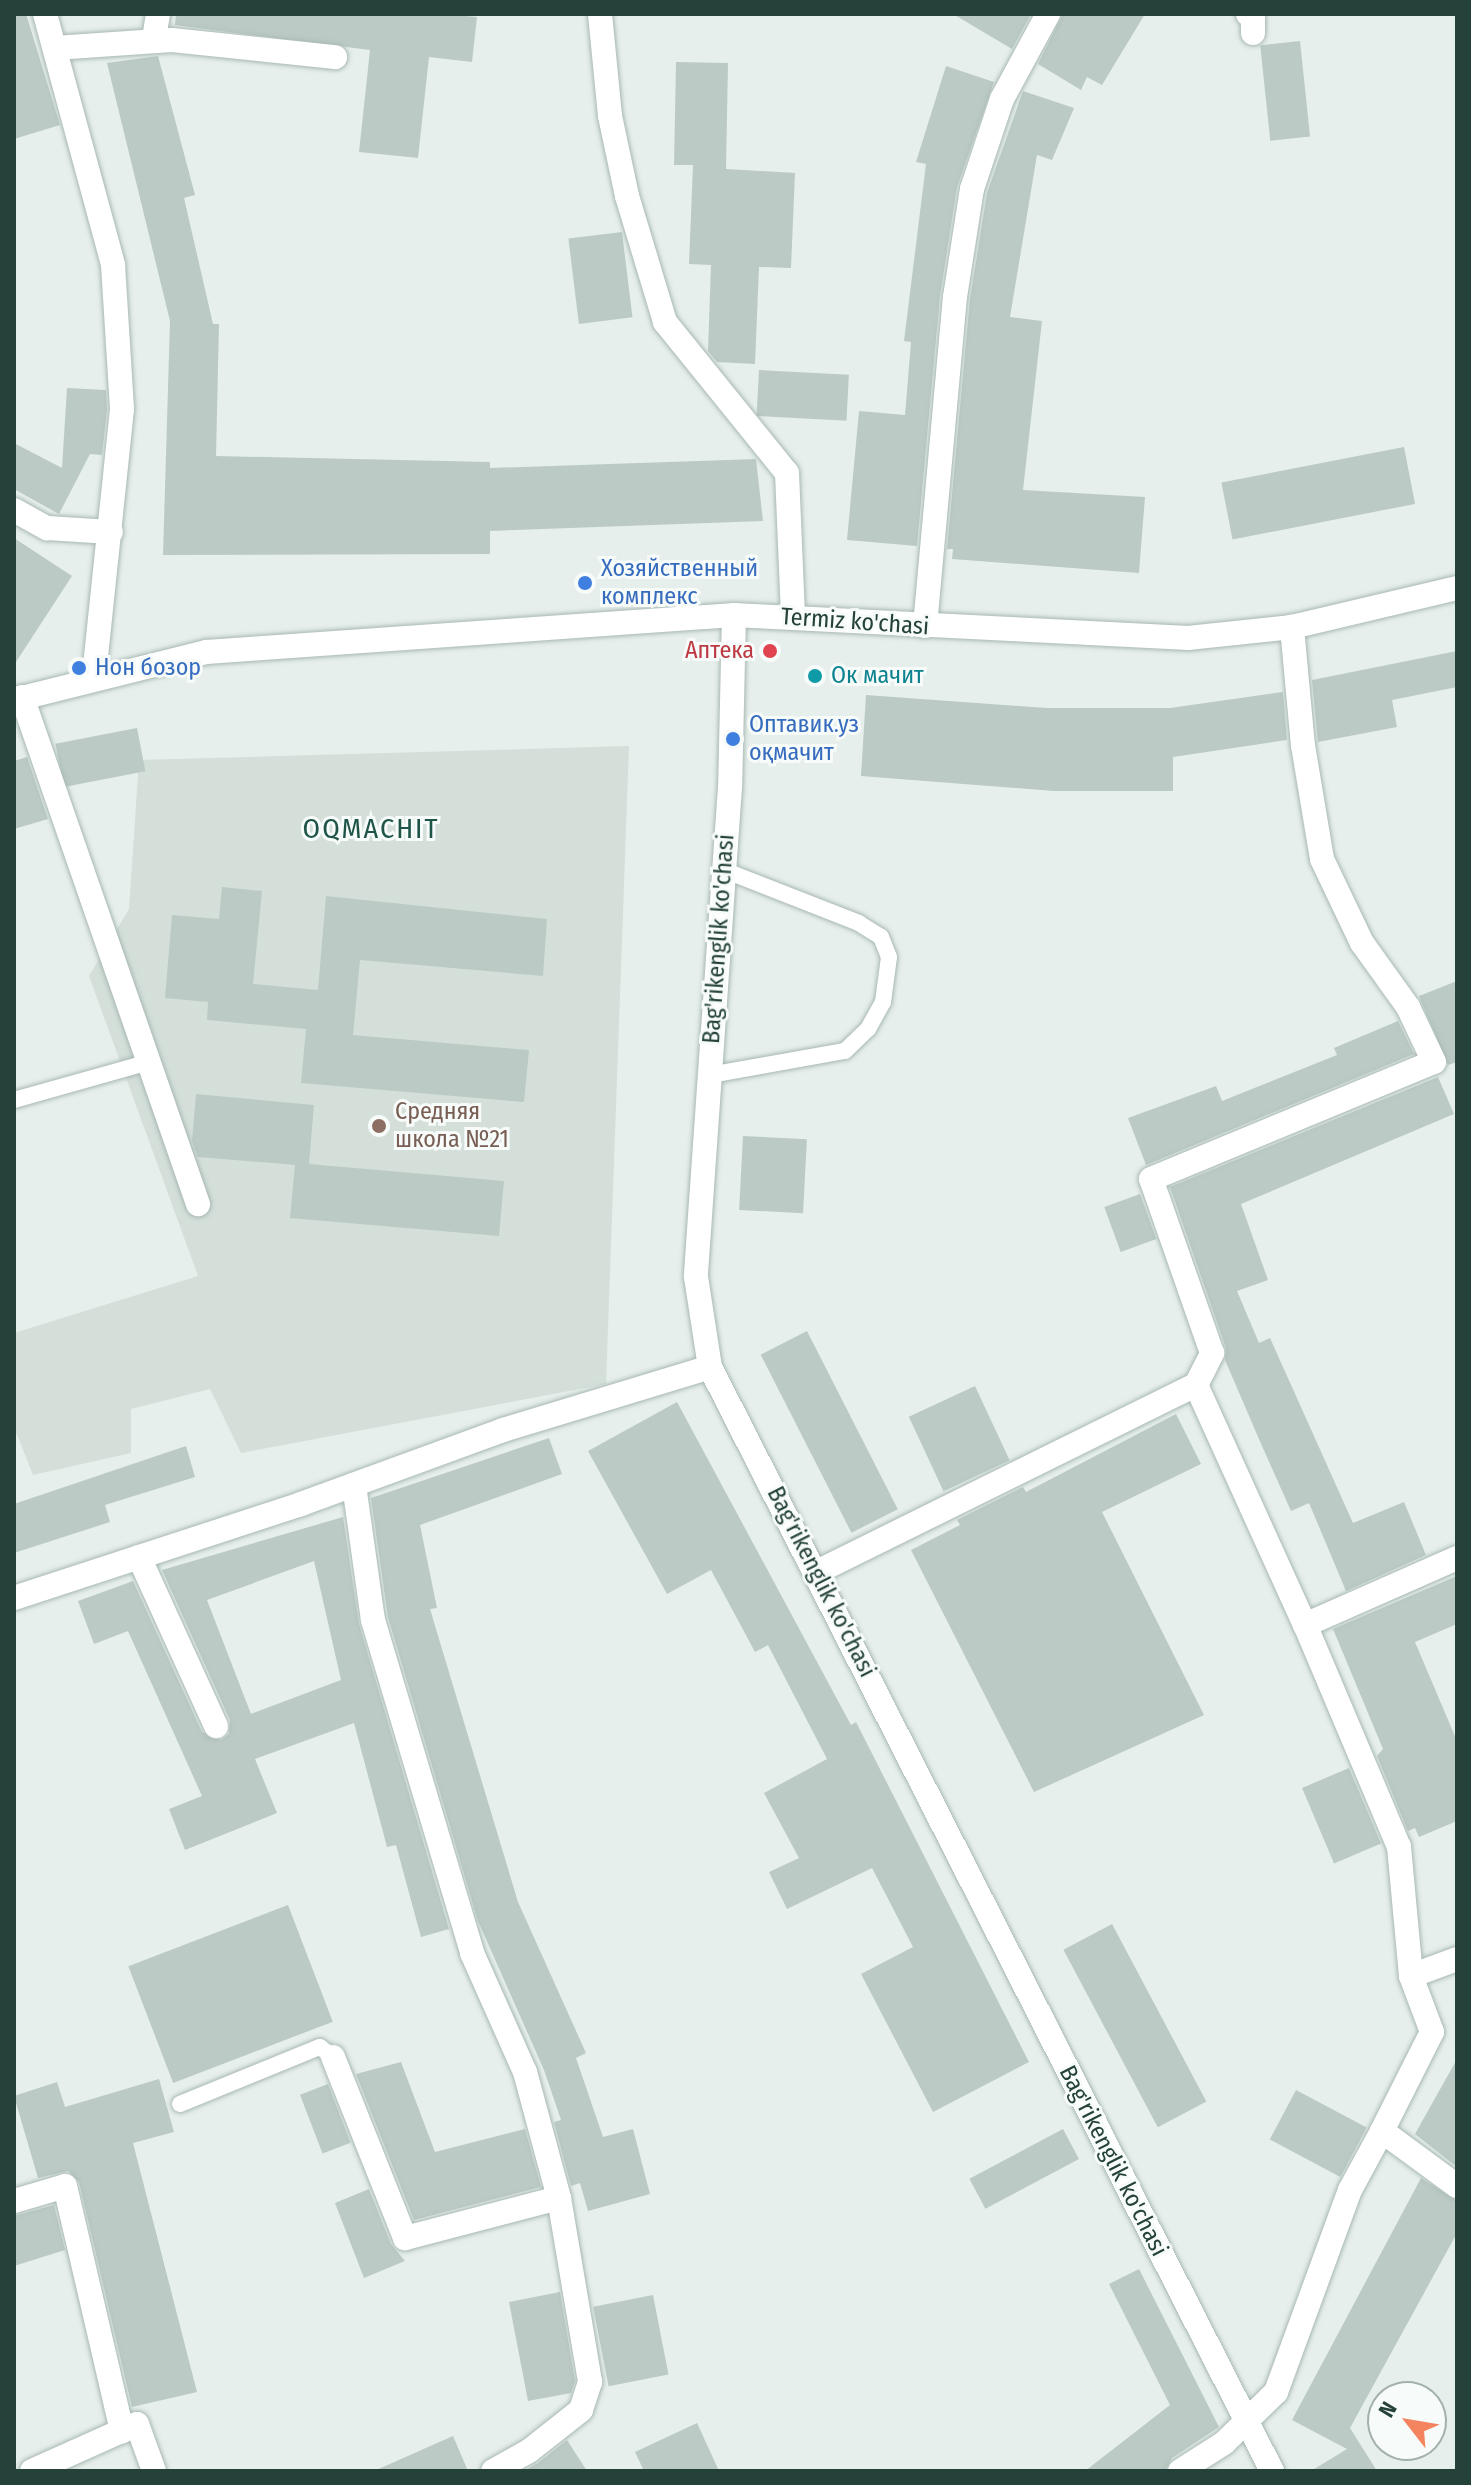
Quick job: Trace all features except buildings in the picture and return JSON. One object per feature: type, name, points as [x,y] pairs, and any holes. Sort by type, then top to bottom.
[{"type":"street","points":[[45,14],[113,265],[122,409],[94,676]]},
{"type":"street","points":[[154,39],[158,14]]},
{"type":"street","points":[[600,14],[619,156],[665,322],[787,473],[793,617]]},
{"type":"street","points":[[925,626],[955,297],[972,189],[1002,99],[1048,14]]},
{"type":"street","points":[[55,48],[154,39],[335,57]]},
{"type":"street","points":[[14,510],[47,528],[111,532]]},
{"type":"street","name":"Termiz ko'chasi","points":[[18,698],[94,676],[206,652],[734,615],[1188,638],[1292,627],[1457,588]]},
{"type":"street","name":"Bag'rikenglik ko'chasi","points":[[734,615],[724,870],[696,1277],[710,1367],[1272,2471]]},
{"type":"street","points":[[817,1572],[1196,1385],[1212,1353],[1151,1179],[1434,1062],[1408,1007],[1362,943],[1322,859],[1303,746],[1292,627]]},
{"type":"street","points":[[18,698],[198,1204]]},
{"type":"street","points":[[14,1598],[354,1485],[503,1430],[710,1367]]},
{"type":"street","points":[[1180,2471],[1245,2423],[1276,2392],[1350,2190],[1432,2032],[1411,1976],[1399,1847],[1305,1625],[1196,1385]]},
{"type":"street","points":[[354,1485],[373,1620],[472,1953],[525,2072],[559,2198],[590,2382],[581,2410],[493,2471]]},
{"type":"street","points":[[139,1557],[216,1726]]},
{"type":"street","points":[[1305,1625],[1457,1558]]},
{"type":"street","points":[[1411,1976],[1457,1959]]},
{"type":"street","points":[[333,2057],[405,2238],[559,2198]]},
{"type":"street","points":[[1382,2131],[1457,2186]]},
{"type":"street","points":[[14,2201],[65,2186],[122,2431]]},
{"type":"street","points":[[32,2471],[137,2424],[154,2471]]},
{"type":"lane","points":[[710,1075],[845,1051],[868,1029],[883,1002],[889,957],[881,937],[859,923],[724,870]]},
{"type":"lane","points":[[14,1100],[149,1062]]},
{"type":"lane","points":[[180,2104],[320,2047],[333,2057]]},
{"type":"shaded area","name":"Средняя школа №21","points":[[629,746],[606,1384],[241,1453],[210,1389],[131,1409],[131,1453],[33,1475],[14,1427],[14,1333],[198,1276],[89,976],[129,909],[139,760]]},
{"type":"place","name":"Хозяйственный комплекс","points":[[585,583]]},
{"type":"place","name":"Аптека","points":[[770,651]]},
{"type":"place","name":"Нон бозор","points":[[79,668]]},
{"type":"place","name":"Ок мачит","points":[[815,676]]},
{"type":"place","name":"Оптавик.уз оқмачит","points":[[733,739]]},
{"type":"place","name":"Средняя школа №21","points":[[379,1126]]},
{"type":"district","name":"OQMACHIT","points":[[371,829]]}]
